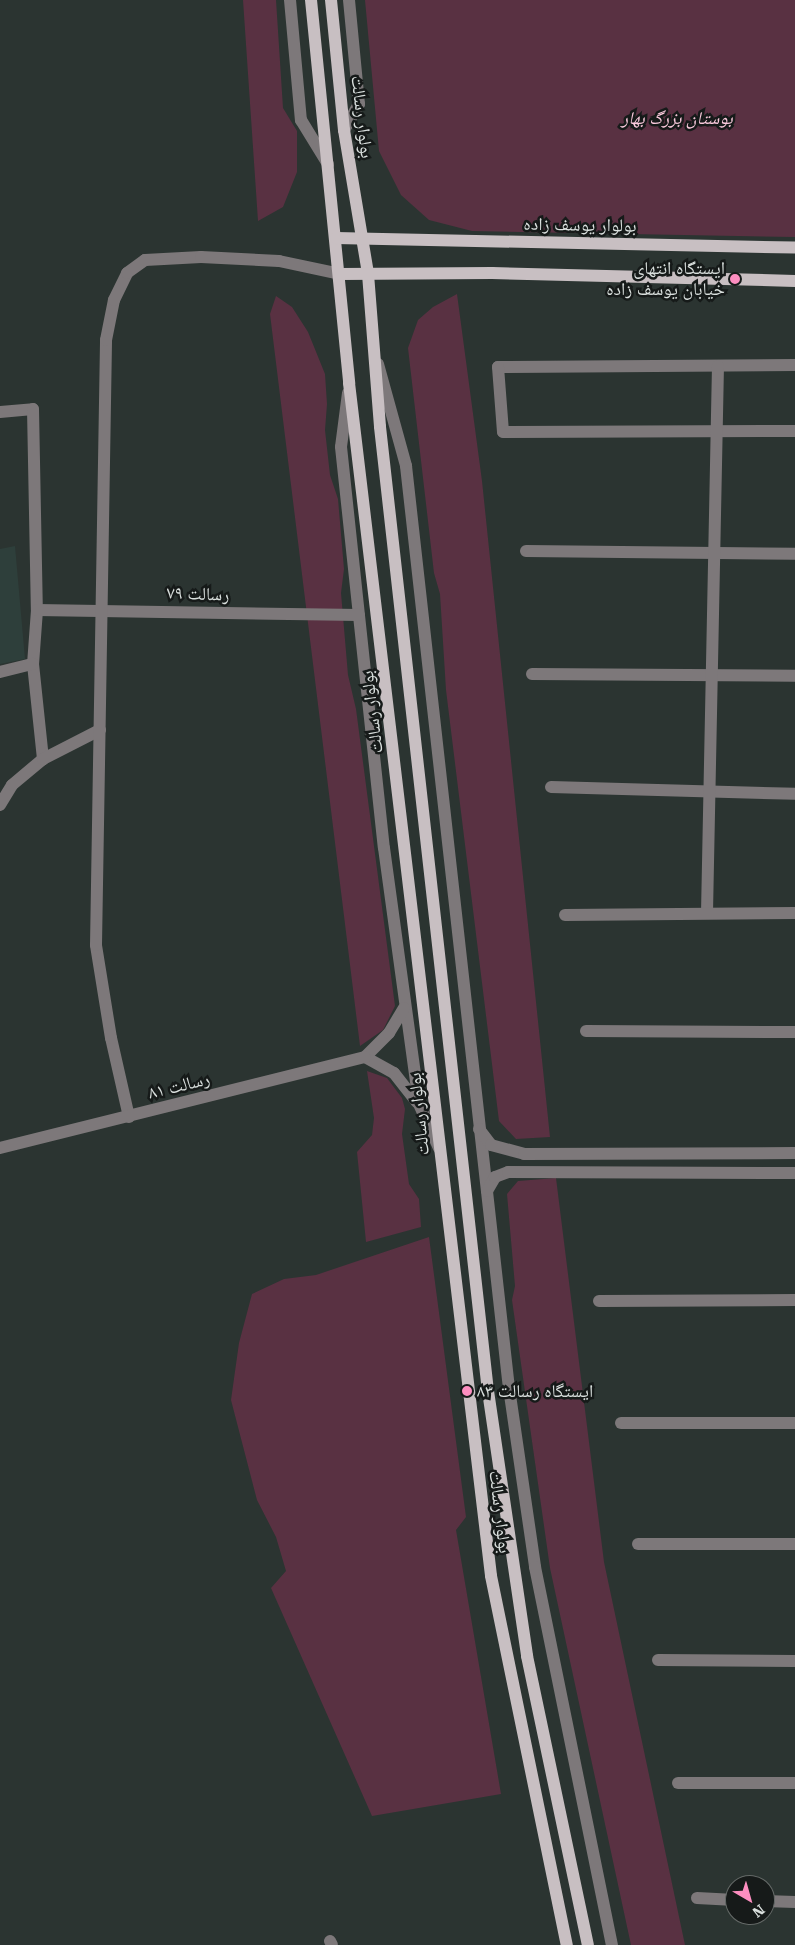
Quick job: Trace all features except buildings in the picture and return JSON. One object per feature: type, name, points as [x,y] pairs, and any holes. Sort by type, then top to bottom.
[{"type":"main road","points":[[311,0],[320,116],[328,164],[336,238]]},
{"type":"main road","name":"بولوار رسالت","points":[[331,0],[344,130],[368,274],[371,338],[489,1400],[527,1656],[588,1945]]},
{"type":"main road","name":"بولوار رسالت","points":[[336,238],[349,383],[491,1576],[567,1945]]},
{"type":"main road","name":"بولوار یوسف زاده","points":[[336,238],[795,248]]},
{"type":"main road","points":[[340,274],[492,273],[795,281]]},
{"type":"street","points":[[290,0],[301,120],[328,164]]},
{"type":"street","points":[[344,130],[359,104],[349,0]]},
{"type":"street","points":[[129,1117],[96,945],[100,609],[106,340],[114,300],[127,273],[145,260],[202,257],[279,261],[340,274]]},
{"type":"street","points":[[371,338],[406,466],[509,1388],[536,1567],[612,1945]]},
{"type":"street","points":[[795,365],[498,367],[503,432],[795,431]]},
{"type":"street","points":[[707,913],[714,431],[718,366]]},
{"type":"street","points":[[349,383],[341,448],[404,1008],[419,1104]]},
{"type":"street","points":[[0,412],[33,409],[37,610],[33,664],[43,760]]},
{"type":"street","points":[[526,551],[713,555],[795,554]]},
{"type":"street","name":"رسالت ۷۹","points":[[37,610],[100,609],[359,616]]},
{"type":"street","points":[[0,672],[33,664]]},
{"type":"street","points":[[532,674],[795,676]]},
{"type":"street","points":[[0,805],[12,785],[43,760],[100,730]]},
{"type":"street","points":[[551,787],[795,794]]},
{"type":"street","points":[[565,915],[795,913]]},
{"type":"street","points":[[404,1008],[389,1033],[365,1058],[394,1072],[419,1104],[441,1152]]},
{"type":"street","points":[[586,1031],[795,1032]]},
{"type":"street","name":"رسالت ۸۱","points":[[0,1148],[365,1058]]},
{"type":"street","points":[[479,1129],[491,1145],[524,1154],[795,1153]]},
{"type":"street","points":[[487,1191],[495,1177],[508,1172],[795,1173]]},
{"type":"street","points":[[599,1301],[795,1300]]},
{"type":"street","points":[[621,1423],[795,1422]]},
{"type":"street","points":[[638,1544],[795,1544]]},
{"type":"street","points":[[658,1660],[795,1662]]},
{"type":"street","points":[[678,1783],[795,1783]]},
{"type":"street","points":[[697,1898],[725,1899]]},
{"type":"street","points":[[775,1901],[795,1902]]},
{"type":"shaded area","points":[[15,546],[25,659],[0,664],[0,549]]},
{"type":"green space","points":[[243,0],[276,0],[283,108],[297,131],[297,172],[283,207],[258,221]]},
{"type":"green space","name":"بوستان بزرگ بهار","points":[[365,0],[795,0],[795,237],[472,231],[429,220],[401,195],[379,151]]},
{"type":"green space","points":[[457,294],[482,481],[550,1137],[516,1139],[499,1121],[446,690],[440,594],[434,573],[408,348],[418,320],[433,307]]},
{"type":"green space","points":[[276,296],[292,307],[308,332],[325,374],[327,404],[325,430],[330,475],[338,499],[344,569],[341,593],[348,675],[356,709],[395,1006],[383,1030],[360,1046],[270,314]]},
{"type":"green space","points":[[367,1071],[387,1078],[402,1098],[405,1109],[402,1134],[409,1184],[419,1199],[421,1227],[366,1242],[357,1152],[372,1135],[374,1118]]},
{"type":"green space","points":[[556,1178],[604,1562],[685,1945],[631,1945],[550,1568],[512,1300],[515,1286],[507,1194],[518,1181]]},
{"type":"green space","points":[[429,1237],[466,1517],[456,1530],[501,1794],[372,1816],[271,1588],[286,1571],[276,1537],[257,1500],[231,1400],[239,1343],[252,1294],[284,1279],[316,1275]]},
{"type":"place","name":"ایستگاه انتهای خیابان یوسف زاده","points":[[735,279]]},
{"type":"place","name":"ایستگاه رسالت ۸۳","points":[[467,1391]]}]
